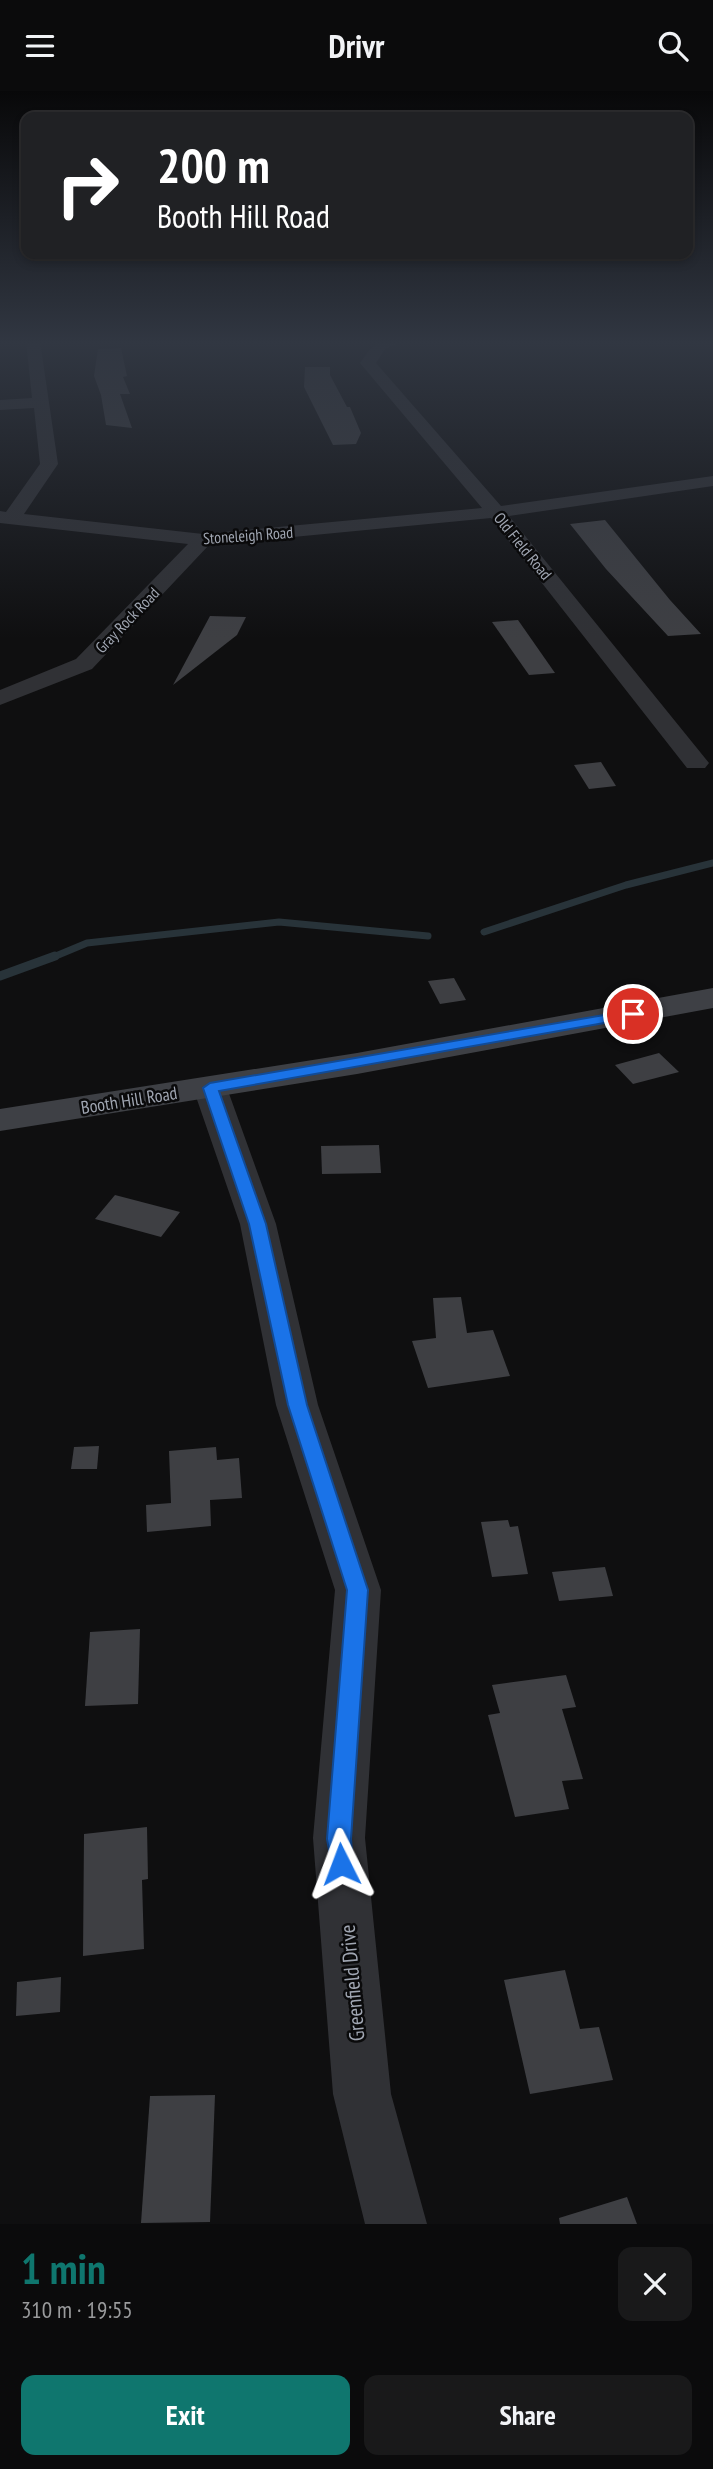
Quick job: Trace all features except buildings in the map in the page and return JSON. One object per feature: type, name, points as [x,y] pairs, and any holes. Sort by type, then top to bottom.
[{"type":"street","points":[[6,517],[49,464],[45,441]]},
{"type":"street","name":"Old Field Road","points":[[435,441],[496,512],[696,763]]},
{"type":"street","name":"Stoneleigh Road","points":[[6,517],[203,540],[496,512],[713,481]]},
{"type":"street","name":"Gray Rock Road","points":[[0,698],[84,664],[203,540]]},
{"type":"street","name":"Booth Hill Road","points":[[0,1120],[210,1088],[579,1025],[713,998]]},
{"type":"street","name":"Greenfield Drive","points":[[210,1088],[258,1224],[297,1405],[358,1590],[339,1839],[362,2094],[396,2224]]},
{"type":"waterway","points":[[484,932],[626,885],[713,863]]},
{"type":"waterway","points":[[51,958],[87,943],[279,922],[428,936]]},
{"type":"waterway","points":[[0,976],[55,956]]},
{"type":"route","points":[[341,1864],[339,1839],[358,1590],[297,1405],[258,1224],[210,1088],[633,1014]]}]
